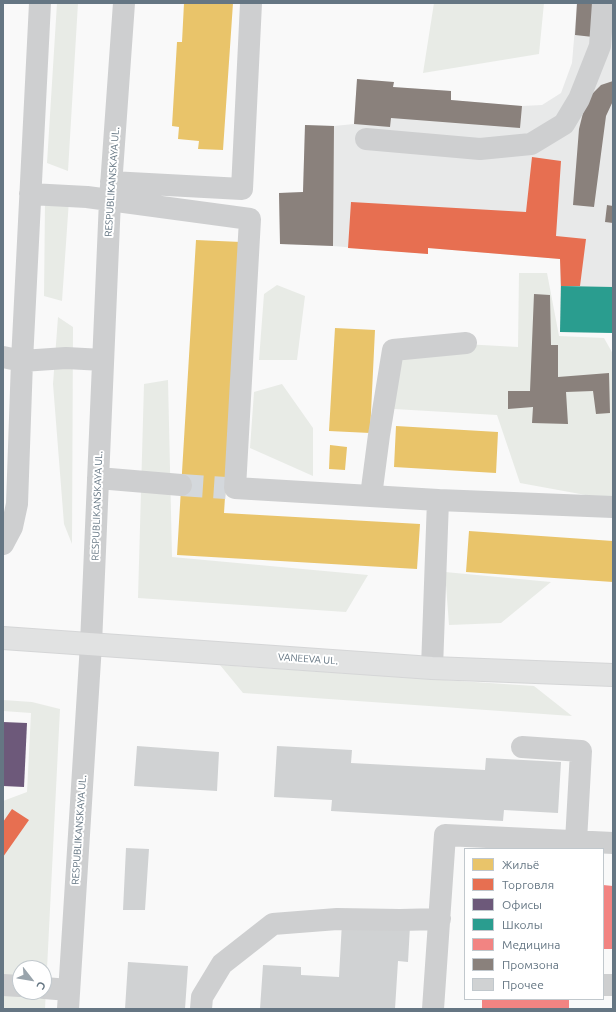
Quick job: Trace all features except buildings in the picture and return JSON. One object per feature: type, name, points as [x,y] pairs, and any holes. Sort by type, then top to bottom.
[{"type":"main road","name":"VANEEVA UL.","points":[[3,638],[432,668],[613,675]]},
{"type":"street","points":[[3,544],[12,527],[18,504],[13,359],[30,194],[40,3]]},
{"type":"street","name":"RESPUBLIKANSKAYA UL.","points":[[68,999],[91,644],[110,191],[124,3]]},
{"type":"street","points":[[30,194],[87,197],[110,191],[242,189],[252,3]]},
{"type":"street","points":[[366,139],[480,149],[531,144],[564,124],[579,99],[600,46],[603,3]]},
{"type":"street","points":[[110,191],[250,219],[230,488],[438,500],[613,507]]},
{"type":"street","points":[[371,496],[393,350],[466,343]]},
{"type":"street","points":[[13,359],[66,358],[103,360]]},
{"type":"street","points":[[98,478],[182,485]]},
{"type":"street","points":[[432,668],[438,500]]},
{"type":"street","points":[[522,747],[581,751],[576,841]]},
{"type":"street","points":[[433,1009],[445,835],[613,843]]},
{"type":"street","points":[[201,1009],[202,997],[222,964],[273,924],[337,919],[440,919]]},
{"type":"street","points":[[52,992],[68,999]]},
{"type":"shaded area","points":[[57,3],[78,3],[68,171],[47,163]]},
{"type":"shaded area","points":[[434,3],[544,3],[539,54],[423,73]]},
{"type":"shaded area","points":[[577,3],[613,3],[613,333],[560,332],[560,259],[428,248],[428,254],[333,246],[280,244],[279,193],[303,192],[305,125],[334,126],[354,124],[357,79],[393,87],[451,91],[451,100],[522,106],[542,105],[561,93],[572,63]]},
{"type":"shaded area","points":[[69,200],[62,301],[44,296],[45,203]]},
{"type":"shaded area","points":[[519,273],[547,273],[559,336],[604,338],[613,354],[613,500],[520,483],[497,415],[394,409],[391,340],[518,347]]},
{"type":"shaded area","points":[[277,285],[305,296],[297,360],[259,360],[264,294]]},
{"type":"shaded area","points":[[58,317],[73,327],[72,544],[64,524],[53,384]]},
{"type":"shaded area","points":[[168,380],[172,557],[368,575],[346,612],[138,598],[144,384]]},
{"type":"shaded area","points":[[282,384],[313,428],[313,476],[250,448],[254,392]]},
{"type":"shaded area","points":[[445,572],[551,582],[501,623],[449,625]]},
{"type":"shaded area","points":[[220,665],[534,686],[572,716],[243,693]]},
{"type":"shaded area","points":[[3,700],[32,702],[60,709],[47,960],[12,960],[12,1000],[45,1000],[45,1009],[3,1009],[3,801],[27,792],[31,713],[3,711]]},
{"type":"tunnel","points":[[181,485],[226,488]]}]
